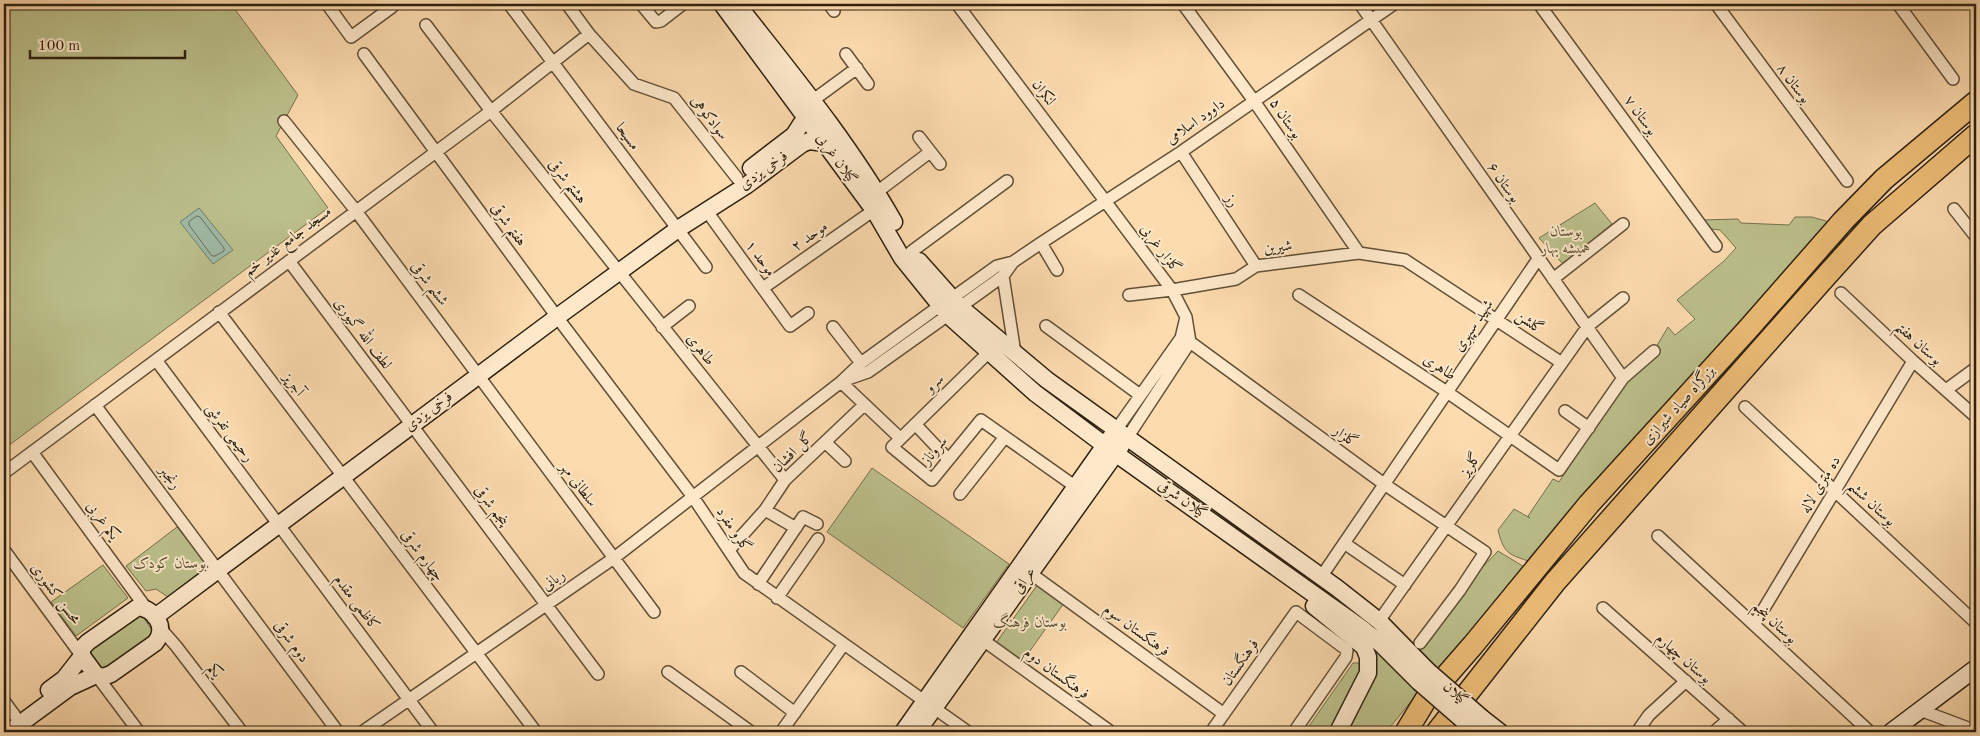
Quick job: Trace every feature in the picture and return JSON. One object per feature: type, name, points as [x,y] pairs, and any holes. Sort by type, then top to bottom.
[{"type":"highway","name":"بزرگراه صیاد شیرازی","points":[[1406,732],[1424,684],[1473,645],[1589,504],[1742,336],[1843,221],[1884,179],[1976,102]]},
{"type":"highway","name":"بزرگراه صیاد شیرازی","points":[[1437,732],[1555,582],[1872,225],[1976,136]]},
{"type":"highway","points":[[1390,732],[1424,684]]},
{"type":"main road","name":"گیلان غربی","points":[[722,4],[812,110]]},
{"type":"main road","name":"گیلان غربی","points":[[737,4],[812,110],[826,136],[874,210],[902,258],[950,306]]},
{"type":"main road","name":"فرخی یزدی","points":[[706,210],[737,178],[794,135],[812,110]]},
{"type":"main road","name":"گیلان غربی","points":[[826,136],[877,192],[910,252],[950,306]]},
{"type":"main road","name":"فرخی یزدی","points":[[154,618],[556,317],[620,273],[678,229],[747,185],[802,144],[826,136]]},
{"type":"main road","name":"گیلان شرقی","points":[[950,306],[990,351],[1035,393],[1110,450],[1376,640],[1424,684]]},
{"type":"main road","name":"گیلان شرقی","points":[[950,306],[1015,353],[1047,380],[1321,576],[1380,622],[1424,684]]},
{"type":"main road","points":[[1110,450],[1121,434]]},
{"type":"main road","name":"عراقی","points":[[917,732],[929,705],[1076,487],[1110,450]]},
{"type":"main road","name":"عراقی","points":[[903,732],[929,705],[983,640],[1030,573],[1110,450]]},
{"type":"main road","points":[[1133,466],[1144,451]]},
{"type":"main road","points":[[1219,527],[1230,511]]},
{"type":"main road","points":[[1297,582],[1309,602],[1364,648],[1368,657],[1368,673],[1338,732]]},
{"type":"main road","points":[[138,607],[154,618],[160,636],[155,643],[119,669],[104,677],[96,676],[70,687],[15,725],[64,679],[81,655],[82,648],[88,642],[138,607]]},
{"type":"main road","points":[[81,655],[96,676]]},
{"type":"main road","points":[[1890,732],[1976,668]]},
{"type":"main road","name":"گیلان","points":[[1424,684],[1477,726]]},
{"type":"main road","points":[[1477,726],[1500,732]]},
{"type":"street","points":[[327,4],[351,36],[392,7]]},
{"type":"street","name":"مسیحا","points":[[509,4],[706,267]]},
{"type":"street","name":"سوادکوهی","points":[[567,4],[589,34],[634,84],[674,98],[737,178]]},
{"type":"street","points":[[641,4],[656,22],[661,21],[683,4]]},
{"type":"street","name":"لنکران","points":[[957,4],[1105,201]]},
{"type":"street","name":"بوستان ۵","points":[[1183,4],[1254,100],[1359,253]]},
{"type":"street","name":"بوستان ۶","points":[[1360,4],[1538,259],[1624,378]]},
{"type":"street","name":"داوود اسلامی","points":[[841,382],[868,372],[997,266],[1013,262],[1181,152],[1394,4]]},
{"type":"street","name":"بوستان ۷","points":[[1539,4],[1716,246]]},
{"type":"street","name":"بوستان ۸","points":[[1716,4],[1847,181]]},
{"type":"street","points":[[1898,4],[1953,79]]},
{"type":"street","name":"هشتم شرقی","points":[[426,25],[491,111],[620,273]]},
{"type":"street","name":"مسجد جامع غدیر خم","points":[[4,473],[491,111],[589,34]]},
{"type":"street","name":"هفتم شرقی","points":[[364,54],[556,317]]},
{"type":"street","points":[[846,54],[868,84]]},
{"type":"street","points":[[812,110],[857,68]]},
{"type":"street","name":"ششم شرقی","points":[[284,121],[356,210],[478,375]]},
{"type":"street","points":[[919,137],[940,164]]},
{"type":"street","points":[[877,192],[930,152]]},
{"type":"street","name":"رز","points":[[1181,152],[1256,266]]},
{"type":"street","points":[[910,252],[1007,181]]},
{"type":"street","name":"گلزار غربی","points":[[1105,201],[1172,290],[1186,317]]},
{"type":"street","points":[[1954,209],[1976,236]]},
{"type":"street","name":"موحد ۱","points":[[706,210],[790,326],[808,313]]},
{"type":"street","name":"موحد ۲","points":[[763,288],[874,210]]},
{"type":"street","points":[[1553,279],[1623,224]]},
{"type":"street","points":[[1041,243],[1057,270]]},
{"type":"street","name":"شیرین","points":[[1130,294],[1172,290],[1236,279],[1256,266],[1359,253],[1405,260]]},
{"type":"street","name":"شهید سپهری","points":[[1321,576],[1538,259]]},
{"type":"street","name":"گلشن","points":[[1405,260],[1562,363]]},
{"type":"street","name":"لطف الله گیوری","points":[[289,261],[412,425]]},
{"type":"street","name":"داوود اسلامی","points":[[757,447],[841,382],[860,363],[950,306],[1004,276],[1013,262]]},
{"type":"street","name":"طاهری","points":[[620,273],[785,480]]},
{"type":"street","points":[[1004,276],[1015,353]]},
{"type":"street","name":"بوستان هفتم","points":[[1841,293],[1976,417]]},
{"type":"street","name":"طاهری","points":[[1300,295],[1448,392],[1560,470],[1589,428]]},
{"type":"street","name":"گلریز","points":[[1380,622],[1588,326],[1623,298]]},
{"type":"street","points":[[662,327],[689,306]]},
{"type":"street","name":"آجرپز","points":[[220,312],[343,476]]},
{"type":"street","name":"گلرو مفرد","points":[[556,317],[693,497],[744,573],[968,732]]},
{"type":"street","points":[[1121,434],[1190,342],[1186,317]]},
{"type":"street","points":[[1121,434],[1140,395],[1181,338],[1186,317]]},
{"type":"street","points":[[1046,326],[1140,395]]},
{"type":"street","points":[[833,327],[860,363]]},
{"type":"street","name":"گلزار","points":[[1190,342],[1384,484],[1485,552],[1460,590],[1420,643]]},
{"type":"street","name":"سرو","points":[[900,438],[990,351]]},
{"type":"street","points":[[1565,411],[1589,428],[1624,378],[1654,351]]},
{"type":"street","name":"رحیمی تفرشی","points":[[156,360],[278,525]]},
{"type":"street","name":"ده متری لاله","points":[[1754,625],[1913,361]]},
{"type":"street","points":[[1946,390],[1976,368]]},
{"type":"street","name":"سلطانی مهر","points":[[478,375],[654,612]]},
{"type":"street","points":[[841,382],[900,438]]},
{"type":"street","name":"رنجبر","points":[[95,405],[218,570]]},
{"type":"street","name":"گل افشان","points":[[728,550],[765,510],[785,480],[864,405]]},
{"type":"street","name":"بوستان ششم","points":[[1745,406],[1976,623]]},
{"type":"street","name":"سروناز","points":[[900,438],[892,446],[932,480],[981,420],[1076,487]]},
{"type":"street","points":[[915,424],[948,459]]},
{"type":"street","name":"پنجم شرقی","points":[[412,425],[598,674]]},
{"type":"street","points":[[960,494],[1005,437]]},
{"type":"street","points":[[825,442],[845,461]]},
{"type":"street","name":"ربانی","points":[[362,732],[614,558],[757,447]]},
{"type":"street","name":"یکم غربی","points":[[32,452],[154,618]]},
{"type":"street","name":"چهارم شرقی","points":[[343,476],[536,732]]},
{"type":"street","points":[[765,510],[796,528]]},
{"type":"street","points":[[758,584],[803,517],[817,524]]},
{"type":"street","name":"کاظمی مقدم","points":[[278,525],[434,732]]},
{"type":"street","name":"بوستان پنجم","points":[[1658,536],[1870,732]]},
{"type":"street","points":[[778,598],[818,539]]},
{"type":"street","points":[[1344,543],[1405,585]]},
{"type":"street","name":"محسن کشوری","points":[[4,550],[81,655]]},
{"type":"street","name":"دوم شرقی","points":[[218,570],[338,732]]},
{"type":"street","name":"فرهنگستان سوم","points":[[1030,573],[1224,714]]},
{"type":"street","name":"بوستان چهارم","points":[[1603,608],[1743,732]]},
{"type":"street","name":"فرهنگستان","points":[[1211,732],[1296,612],[1347,650],[1346,657],[1294,732]]},
{"type":"street","name":"یکم","points":[[154,618],[242,732]]},
{"type":"street","name":"فرهنگستان دوم","points":[[983,640],[1111,732]]},
{"type":"street","points":[[781,732],[844,644]]},
{"type":"street","points":[[668,672],[751,732]]},
{"type":"street","points":[[741,672],[795,713]]},
{"type":"street","points":[[96,676],[139,732]]},
{"type":"street","points":[[1637,732],[1649,715],[1686,681]]},
{"type":"street","points":[[4,701],[15,725]]},
{"type":"street","points":[[1920,710],[1976,732]]},
{"type":"street","points":[[1714,732],[1728,719]]},
{"type":"green space","points":[[4,4],[231,4],[298,95],[276,136],[328,208],[4,449]]},
{"type":"green space","name":"بوستان همیشه بهار","points":[[1595,203],[1612,224],[1563,264],[1539,238]]},
{"type":"green space","points":[[1795,217],[1812,217],[1829,222],[1708,360],[1685,383],[1531,562],[1508,552],[1502,544],[1498,530],[1514,509],[1530,518],[1528,516],[1553,479],[1559,482],[1629,379],[1652,354],[1668,327],[1675,335],[1695,319],[1677,300],[1724,261],[1736,248],[1720,230],[1711,229],[1701,220],[1738,219],[1741,223],[1789,225]]},
{"type":"green space","points":[[872,468],[1009,564],[963,628],[827,532]]},
{"type":"green space","name":"بوستان کودک","points":[[177,527],[208,566],[168,597],[156,589],[146,591],[126,566]]},
{"type":"green space","points":[[1498,551],[1526,568],[1439,672],[1415,650],[1477,573]]},
{"type":"green space","points":[[103,565],[128,598],[76,636],[51,602]]},
{"type":"green space","name":"بوستان فرهنگ","points":[[1038,584],[1064,603],[1022,662],[996,643]]},
{"type":"green space","points":[[1326,606],[1422,688],[1386,732],[1342,732],[1371,672]]},
{"type":"green space","points":[[139,616],[143,617],[152,630],[152,634],[104,668],[100,668],[91,651]]},
{"type":"green space","points":[[1353,663],[1361,663],[1364,668],[1330,732],[1305,732]]},
{"type":"water","points":[[199,208],[233,250],[213,264],[180,222]]}]
